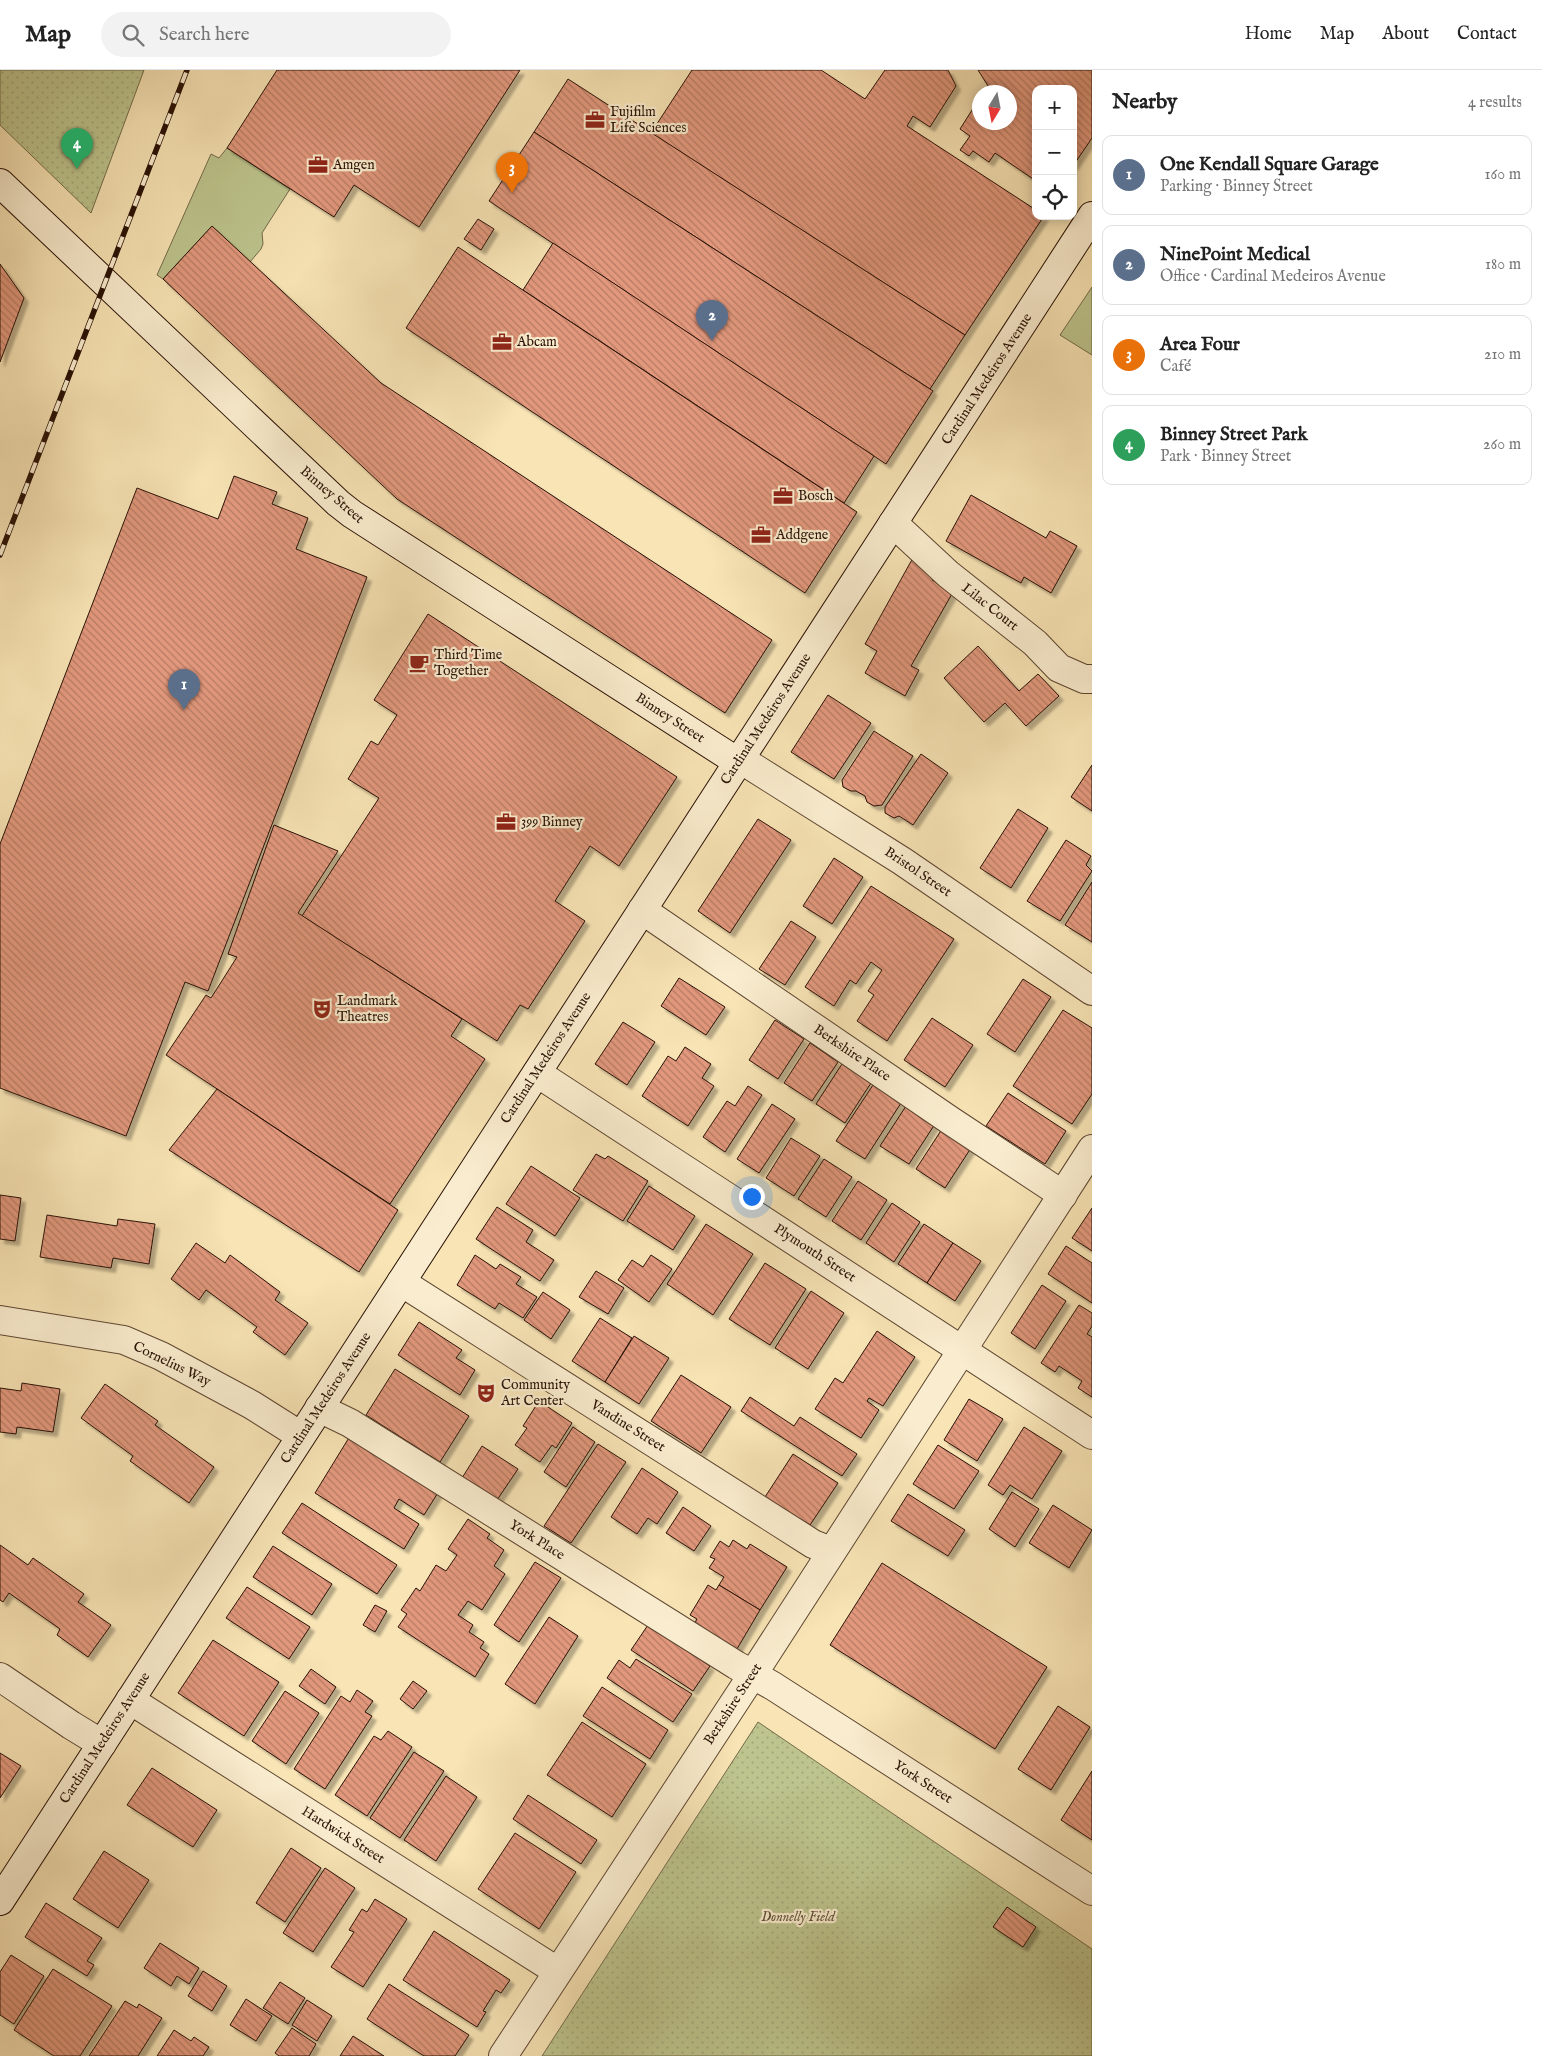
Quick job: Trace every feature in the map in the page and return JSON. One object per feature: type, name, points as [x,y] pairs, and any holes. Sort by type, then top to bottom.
[{"type":"street","name":"Binney Street","points":[[0,183],[338,503],[366,524],[739,761]]},
{"type":"street","name":"Cardinal Medeiros Avenue","points":[[0,1901],[1092,216]]},
{"type":"street","name":"Lilac Court","points":[[893,523],[948,574],[1035,643],[1059,668],[1084,679],[1092,679]]},
{"type":"street","name":"Bristol Street","points":[[739,761],[902,861],[1092,991]]},
{"type":"street","name":"Berkshire Place","points":[[642,910],[951,1121],[1063,1195]]},
{"type":"street","name":"Plymouth Street","points":[[537,1073],[1092,1435]]},
{"type":"street","points":[[961,1351],[1092,1149]]},
{"type":"street","name":"Vandine Street","points":[[401,1282],[813,1544],[831,1551]]},
{"type":"street","name":"Cornelius Way","points":[[0,1320],[124,1340],[161,1356],[252,1405],[301,1436]]},
{"type":"street","name":"Berkshire Street","points":[[503,2056],[753,1674],[961,1351]]},
{"type":"street","name":"York Place","points":[[319,1408],[350,1423],[753,1674]]},
{"type":"street","name":"York Street","points":[[753,1674],[1092,1891]]},
{"type":"street","points":[[0,1677],[102,1744]]},
{"type":"street","name":"Hardwick Street","points":[[130,1700],[557,1971]]},
{"type":"green space","points":[[0,70],[144,70],[91,213],[0,125]]},
{"type":"green space","points":[[227,148],[290,189],[262,233],[263,244],[261,249],[250,262],[212,226],[163,279],[157,275],[211,154],[219,158]]},
{"type":"green space","points":[[1092,287],[1092,355],[1060,335]]},
{"type":"green space","name":"Donnelly Field","points":[[758,1722],[1092,1949],[1092,2056],[542,2056]]},
{"type":"building","points":[[277,70],[520,70],[419,227],[354,185],[334,217],[227,148]]},
{"type":"building","points":[[692,70],[821,70],[865,99],[885,70],[948,70],[956,86],[930,127],[913,116],[907,126],[1032,207],[1032,220],[1041,220],[965,335],[651,133]]},
{"type":"building","points":[[978,70],[1092,70],[1092,138],[1077,160],[1077,85],[1032,85],[1032,178],[995,153],[989,162],[973,151],[969,156],[960,150],[970,136],[960,129],[972,110],[972,130],[1017,130],[1017,85],[987,85]]},
{"type":"building","points":[[568,79],[965,335],[930,389],[534,132]]},
{"type":"building","points":[[534,132],[933,391],[886,464],[489,201]]},
{"type":"building","points":[[478,219],[494,229],[481,250],[464,239]]},
{"type":"building","points":[[212,226],[381,383],[772,640],[725,713],[397,499],[163,279]]},
{"type":"building","points":[[553,243],[874,456],[844,503],[523,290]]},
{"type":"building","points":[[458,247],[857,512],[805,593],[406,328]]},
{"type":"building","points":[[0,264],[24,298],[0,362]]},
{"type":"building","points":[[234,476],[277,492],[272,504],[308,518],[296,549],[367,577],[208,991],[185,982],[126,1136],[0,1088],[0,844],[137,488],[218,519]]},
{"type":"building","points":[[971,495],[1046,538],[1050,531],[1077,546],[1051,593],[1024,577],[1021,583],[946,541]]},
{"type":"building","points":[[914,556],[938,570],[932,580],[953,592],[911,666],[919,670],[905,696],[865,673],[877,651],[865,644]]},
{"type":"building","name":"399 Binney","points":[[428,614],[677,777],[619,866],[590,846],[555,901],[585,921],[528,1009],[520,1005],[497,1041],[302,916],[379,798],[348,779],[371,741],[378,745],[397,715],[374,700]]},
{"type":"building","points":[[978,646],[1019,691],[1038,674],[1059,696],[1026,726],[1005,703],[984,722],[944,678]]},
{"type":"building","points":[[828,695],[871,723],[834,779],[791,752]]},
{"type":"building","points":[[874,731],[913,756],[882,805],[874,806],[867,802],[865,796],[843,787],[842,780]]},
{"type":"building","points":[[921,754],[948,773],[913,825],[899,816],[894,818],[885,813],[885,807]]},
{"type":"building","points":[[1092,765],[1092,811],[1071,797]]},
{"type":"building","points":[[1018,809],[1048,828],[1011,888],[980,868]]},
{"type":"building","points":[[758,819],[791,840],[730,933],[698,911]]},
{"type":"building","name":"Landmark Theatres","points":[[274,825],[338,851],[298,913],[462,1019],[451,1036],[485,1059],[390,1204],[166,1055],[206,995],[211,998],[237,957],[228,954]]},
{"type":"building","points":[[1066,840],[1091,856],[1086,865],[1092,871],[1060,921],[1027,901]]},
{"type":"building","points":[[834,858],[863,877],[832,924],[803,906]]},
{"type":"building","points":[[1092,882],[1092,942],[1065,925]]},
{"type":"building","points":[[871,886],[954,939],[887,1041],[857,1021],[874,995],[868,991],[882,970],[871,962],[856,984],[850,980],[834,1006],[805,987]]},
{"type":"building","points":[[791,921],[816,937],[785,985],[759,969]]},
{"type":"building","points":[[679,978],[725,1007],[706,1035],[661,1006]]},
{"type":"building","points":[[1023,979],[1051,997],[1015,1052],[987,1034]]},
{"type":"building","points":[[1063,1010],[1092,1028],[1092,1094],[1072,1124],[1013,1086]]},
{"type":"building","points":[[932,1018],[973,1045],[945,1087],[904,1060]]},
{"type":"building","points":[[775,1020],[804,1039],[778,1079],[749,1060]]},
{"type":"building","points":[[623,1022],[655,1042],[627,1085],[595,1064]]},
{"type":"building","points":[[810,1043],[838,1062],[812,1101],[784,1083]]},
{"type":"building","points":[[685,1047],[711,1064],[702,1078],[714,1086],[688,1126],[642,1096],[668,1056],[676,1061]]},
{"type":"building","points":[[842,1064],[871,1083],[845,1123],[816,1104]]},
{"type":"building","points":[[873,1085],[901,1103],[865,1159],[836,1141]]},
{"type":"building","points":[[748,1086],[762,1095],[725,1152],[703,1137],[727,1101],[735,1106]]},
{"type":"building","points":[[217,1089],[398,1210],[359,1272],[169,1150]]},
{"type":"building","points":[[1008,1093],[1066,1131],[1045,1164],[986,1126]]},
{"type":"building","points":[[772,1104],[795,1119],[759,1173],[737,1159]]},
{"type":"building","points":[[906,1106],[935,1124],[909,1164],[880,1146]]},
{"type":"building","points":[[942,1129],[971,1148],[945,1188],[916,1169]]},
{"type":"building","points":[[791,1138],[820,1156],[794,1196],[766,1178]]},
{"type":"building","points":[[596,1154],[605,1159],[608,1156],[648,1181],[623,1221],[573,1190]]},
{"type":"building","points":[[824,1159],[852,1177],[826,1217],[798,1199]]},
{"type":"building","points":[[531,1166],[580,1198],[555,1236],[506,1204]]},
{"type":"building","points":[[858,1181],[887,1200],[861,1240],[832,1221]]},
{"type":"building","points":[[649,1186],[695,1216],[673,1250],[627,1221]]},
{"type":"building","points":[[0,1195],[21,1198],[15,1241],[0,1239]]},
{"type":"building","points":[[892,1203],[920,1222],[894,1262],[866,1243]]},
{"type":"building","points":[[497,1207],[533,1230],[526,1242],[554,1260],[540,1281],[476,1239]]},
{"type":"building","points":[[1092,1208],[1092,1251],[1072,1238]]},
{"type":"building","points":[[47,1215],[117,1226],[118,1219],[155,1224],[149,1264],[113,1258],[111,1268],[40,1257]]},
{"type":"building","points":[[706,1224],[753,1254],[713,1315],[667,1284]]},
{"type":"building","points":[[924,1224],[953,1243],[927,1283],[898,1264]]},
{"type":"building","points":[[196,1243],[225,1263],[230,1255],[280,1292],[275,1300],[308,1323],[285,1355],[253,1332],[257,1327],[206,1290],[199,1300],[171,1279]]},
{"type":"building","points":[[953,1243],[981,1261],[955,1301],[927,1283]]},
{"type":"building","points":[[1066,1246],[1092,1263],[1092,1303],[1048,1274]]},
{"type":"building","points":[[475,1255],[496,1269],[500,1264],[521,1277],[516,1284],[537,1297],[523,1318],[499,1303],[495,1309],[457,1285]]},
{"type":"building","points":[[651,1255],[672,1269],[649,1302],[618,1280],[632,1260],[643,1267]]},
{"type":"building","points":[[765,1263],[806,1289],[770,1345],[729,1319]]},
{"type":"building","points":[[596,1271],[624,1288],[608,1314],[579,1297]]},
{"type":"building","points":[[1042,1285],[1066,1301],[1035,1349],[1011,1333]]},
{"type":"building","points":[[811,1291],[844,1313],[808,1369],[775,1348]]},
{"type":"building","points":[[543,1292],[570,1310],[551,1339],[524,1320]]},
{"type":"building","points":[[1079,1305],[1092,1313],[1092,1326],[1087,1334],[1092,1337],[1092,1397],[1078,1388],[1082,1381],[1059,1366],[1055,1372],[1041,1363]]},
{"type":"building","points":[[600,1318],[632,1338],[605,1382],[572,1361]]},
{"type":"building","points":[[419,1322],[462,1350],[456,1358],[475,1370],[460,1395],[398,1355]]},
{"type":"building","points":[[877,1331],[915,1357],[883,1406],[869,1398],[867,1401],[879,1410],[861,1438],[815,1409],[835,1378],[843,1383]]},
{"type":"building","points":[[634,1336],[669,1358],[639,1404],[605,1382]]},
{"type":"building","points":[[395,1369],[469,1416],[440,1462],[366,1415]]},
{"type":"building","points":[[681,1375],[731,1407],[701,1453],[651,1421]]},
{"type":"building","points":[[22,1383],[60,1389],[53,1432],[17,1427],[16,1434],[0,1432],[0,1388],[21,1391]]},
{"type":"building","points":[[105,1384],[158,1421],[155,1425],[214,1467],[189,1503],[130,1461],[133,1456],[81,1418]]},
{"type":"building","points":[[750,1397],[794,1426],[800,1417],[857,1454],[842,1476],[741,1411]]},
{"type":"building","points":[[969,1399],[1003,1419],[977,1461],[944,1440]]},
{"type":"building","points":[[539,1401],[572,1423],[556,1448],[552,1445],[540,1462],[515,1445],[527,1428],[523,1426]]},
{"type":"building","points":[[573,1427],[595,1442],[566,1487],[544,1472]]},
{"type":"building","points":[[1024,1427],[1062,1451],[1032,1499],[1010,1485],[1003,1495],[988,1485]]},
{"type":"building","points":[[350,1436],[439,1491],[424,1515],[399,1499],[394,1508],[419,1524],[404,1549],[315,1493]]},
{"type":"building","points":[[598,1444],[626,1462],[571,1543],[544,1526]]},
{"type":"building","points":[[938,1445],[979,1471],[954,1509],[913,1484]]},
{"type":"building","points":[[482,1446],[518,1469],[497,1500],[462,1478]]},
{"type":"building","points":[[793,1454],[838,1483],[810,1525],[765,1497]]},
{"type":"building","points":[[642,1468],[678,1492],[657,1524],[648,1518],[637,1534],[611,1517]]},
{"type":"building","points":[[1012,1492],[1039,1509],[1015,1547],[989,1529]]},
{"type":"building","points":[[908,1494],[965,1530],[948,1556],[891,1521]]},
{"type":"building","points":[[302,1503],[397,1565],[377,1594],[282,1533]]},
{"type":"building","points":[[1053,1505],[1092,1530],[1069,1568],[1029,1543]]},
{"type":"building","points":[[683,1507],[711,1526],[694,1551],[666,1533]]},
{"type":"building","points":[[468,1519],[490,1534],[487,1538],[504,1550],[494,1566],[505,1574],[482,1610],[468,1601],[458,1615],[473,1625],[469,1632],[484,1642],[480,1648],[489,1654],[475,1677],[398,1627],[407,1614],[401,1610],[416,1588],[420,1591],[436,1565],[446,1571],[457,1555],[448,1549]]},
{"type":"building","points":[[733,1540],[747,1549],[750,1544],[787,1567],[760,1610],[719,1585],[724,1577],[709,1568],[715,1559],[710,1557],[720,1541],[729,1547]]},
{"type":"building","points":[[0,1545],[28,1565],[33,1558],[84,1594],[78,1602],[111,1625],[88,1657],[57,1635],[60,1629],[9,1593],[3,1602],[0,1600]]},
{"type":"building","points":[[273,1546],[332,1584],[312,1615],[253,1577]]},
{"type":"building","points":[[535,1562],[561,1578],[519,1642],[494,1625]]},
{"type":"building","points":[[882,1563],[1047,1667],[995,1749],[830,1645]]},
{"type":"building","points":[[708,1585],[716,1590],[719,1585],[760,1610],[734,1654],[692,1628],[697,1619],[690,1615]]},
{"type":"building","points":[[247,1587],[310,1627],[289,1659],[226,1618]]},
{"type":"building","points":[[375,1605],[387,1611],[375,1632],[363,1625]]},
{"type":"building","points":[[549,1617],[578,1636],[535,1704],[505,1684]]},
{"type":"building","points":[[648,1625],[710,1666],[693,1691],[631,1650]]},
{"type":"building","points":[[213,1640],[279,1682],[244,1736],[178,1693]]},
{"type":"building","points":[[636,1659],[692,1694],[673,1722],[607,1678],[619,1660],[630,1668]]},
{"type":"building","points":[[311,1669],[336,1687],[325,1704],[299,1686]]},
{"type":"building","points":[[413,1681],[427,1691],[413,1709],[400,1699]]},
{"type":"building","points":[[602,1687],[668,1730],[650,1759],[583,1716]]},
{"type":"building","points":[[357,1690],[373,1701],[365,1712],[372,1716],[325,1789],[294,1769],[341,1696],[350,1702]]},
{"type":"building","points":[[285,1691],[319,1713],[286,1764],[252,1741]]},
{"type":"building","points":[[1058,1706],[1090,1727],[1051,1790],[1018,1769]]},
{"type":"building","points":[[582,1722],[646,1764],[612,1817],[547,1775]]},
{"type":"building","points":[[388,1731],[412,1747],[367,1816],[335,1795],[374,1736],[381,1740]]},
{"type":"building","points":[[414,1752],[444,1771],[400,1838],[370,1818]]},
{"type":"building","points":[[0,1753],[21,1766],[0,1798]]},
{"type":"building","points":[[152,1768],[217,1810],[193,1847],[127,1805]]},
{"type":"building","points":[[1092,1771],[1092,1840],[1061,1820]]},
{"type":"building","points":[[446,1776],[477,1797],[436,1861],[404,1840]]},
{"type":"building","points":[[528,1795],[597,1840],[581,1864],[513,1819]]},
{"type":"building","points":[[515,1833],[576,1872],[539,1929],[478,1889]]},
{"type":"building","points":[[291,1848],[321,1868],[285,1922],[256,1903]]},
{"type":"building","points":[[104,1851],[149,1880],[118,1928],[73,1899]]},
{"type":"building","points":[[325,1868],[355,1888],[313,1952],[283,1933]]},
{"type":"building","points":[[375,1899],[407,1919],[363,1987],[331,1967],[354,1932],[349,1930],[362,1909],[367,1912]]},
{"type":"building","points":[[46,1903],[102,1938],[87,1961],[94,1965],[87,1976],[25,1937]]},
{"type":"building","points":[[1007,1907],[1036,1927],[1023,1947],[993,1927]]},
{"type":"building","points":[[434,1931],[510,1980],[501,1993],[496,1990],[483,2011],[486,2012],[477,2027],[403,1980]]},
{"type":"building","points":[[160,1943],[199,1968],[189,1984],[177,1976],[171,1986],[144,1968]]},
{"type":"building","points":[[11,1955],[44,1976],[14,2024],[0,2015],[0,1972]]},
{"type":"building","points":[[53,1969],[112,2006],[80,2056],[54,2056],[14,2030]]},
{"type":"building","points":[[203,1971],[227,1986],[212,2011],[188,1996]]},
{"type":"building","points":[[280,1982],[305,1998],[288,2024],[263,2008]]},
{"type":"building","points":[[389,1984],[469,2035],[455,2056],[424,2056],[367,2019]]},
{"type":"building","points":[[246,1999],[272,2016],[256,2041],[230,2025]]},
{"type":"building","points":[[307,2000],[332,2016],[317,2041],[292,2025]]},
{"type":"building","points":[[125,2001],[137,2008],[139,2004],[162,2018],[138,2056],[89,2056]]},
{"type":"building","points":[[292,2028],[316,2044],[309,2056],[279,2056],[275,2053]]},
{"type":"building","points":[[174,2030],[191,2041],[194,2037],[209,2047],[203,2056],[157,2056]]},
{"type":"building","points":[[353,2036],[384,2056],[340,2056]]},
{"type":"railway","points":[[0,555],[187,70]]},
{"type":"place","name":"Fujifilm Life Sciences","points":[[595,120]]},
{"type":"place","name":"Amgen","points":[[318,165]]},
{"type":"place","name":"Binney Street Park","points":[[77,169]]},
{"type":"place","name":"Area Four","points":[[512,193]]},
{"type":"place","name":"NinePoint Medical","points":[[712,341]]},
{"type":"place","name":"Abcam","points":[[502,342]]},
{"type":"place","name":"Bosch","points":[[783,496]]},
{"type":"place","name":"Addgene","points":[[761,535]]},
{"type":"place","name":"Third Time Together","points":[[419,663]]},
{"type":"place","name":"One Kendall Square Garage","points":[[184,710]]},
{"type":"place","name":"399 Binney","points":[[506,822]]},
{"type":"place","name":"Landmark Theatres","points":[[322,1009]]},
{"type":"place","name":"Community Art Center","points":[[486,1393]]}]
